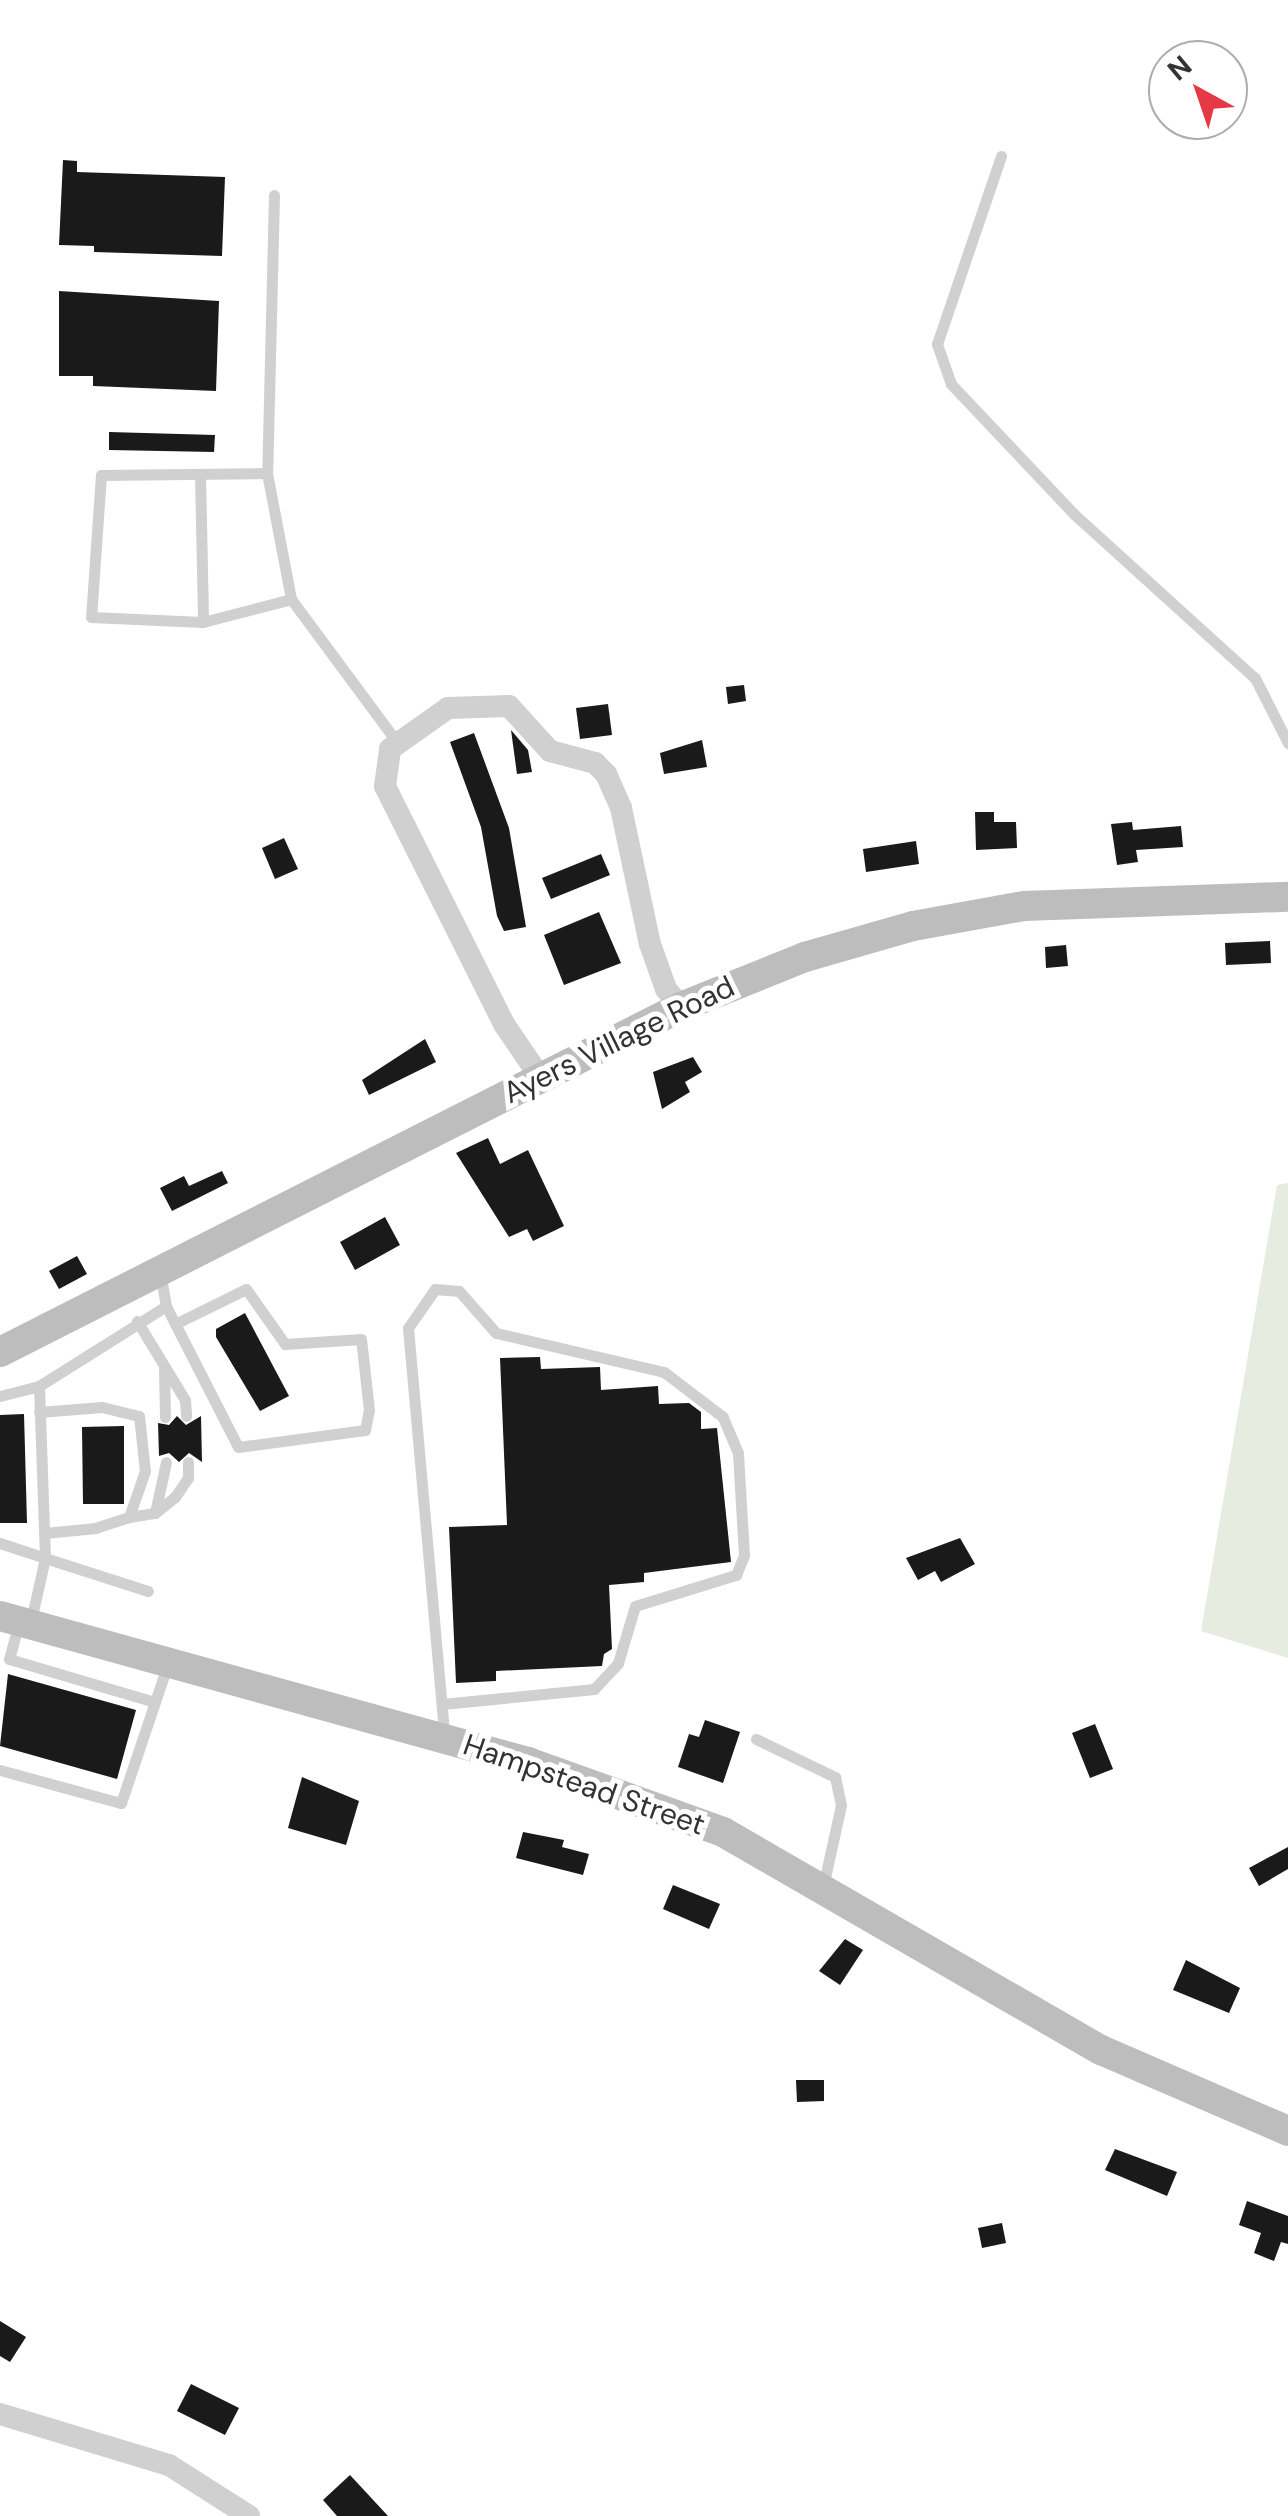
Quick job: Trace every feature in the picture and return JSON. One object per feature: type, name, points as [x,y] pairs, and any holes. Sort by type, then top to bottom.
[{"type":"main road","name":"Ayers Village Road","points":[[0,1352],[682,1007],[805,957],[969,914],[1072,901],[1288,897]]},
{"type":"main road","name":"Hampstead Street","points":[[16,1620],[445,1738],[667,1810],[823,1888],[968,1979],[1101,2050],[1288,2131]]},
{"type":"street","points":[[540,1077],[504,1024],[405,836],[385,786],[384,763],[397,742],[448,708],[509,706],[550,752],[595,763],[621,808],[659,972],[682,1007]]},
{"type":"street","points":[[0,2414],[169,2465],[249,2516]]},
{"type":"lane","points":[[1001,156],[938,344],[951,384],[1075,515],[1255,678],[1288,743]]},
{"type":"lane","points":[[274,195],[267,473],[291,598],[397,742]]},
{"type":"lane","points":[[267,473],[101,475],[91,617],[203,622],[291,598]]},
{"type":"lane","points":[[200,474],[203,622]]},
{"type":"lane","points":[[160,1271],[166,1306],[175,1324],[238,1447],[365,1430],[369,1410],[361,1339],[285,1344],[246,1289],[175,1324]]},
{"type":"lane","points":[[442,1704],[594,1688],[618,1663],[635,1606],[736,1576],[744,1555],[738,1454],[722,1418],[664,1372],[496,1332],[459,1291],[435,1289],[408,1328],[445,1738]]},
{"type":"lane","points":[[0,1396],[38,1386],[166,1306]]},
{"type":"lane","points":[[137,1322],[185,1400],[186,1416]]},
{"type":"lane","points":[[164,1370],[165,1417]]},
{"type":"lane","points":[[38,1386],[45,1558],[16,1620],[10,1659],[155,1702]]},
{"type":"lane","points":[[40,1412],[102,1407],[139,1416],[145,1471],[129,1517]]},
{"type":"lane","points":[[155,1513],[166,1462]]},
{"type":"lane","points":[[44,1534],[96,1528],[155,1513],[188,1478],[188,1462]]},
{"type":"lane","points":[[0,1543],[148,1591]]},
{"type":"lane","points":[[0,1770],[121,1803],[169,1662]]},
{"type":"lane","points":[[756,1740],[835,1777],[840,1805],[823,1888]]},
{"type":"shaded area","points":[[1288,1183],[1288,1658],[1201,1631],[1277,1185]]},
{"type":"building","points":[[63,160],[77,161],[77,172],[225,177],[222,256],[94,252],[94,246],[59,245]]},
{"type":"building","points":[[59,291],[219,301],[216,391],[93,386],[93,376],[59,376]]},
{"type":"building","points":[[109,432],[215,435],[214,452],[109,450]]},
{"type":"building","points":[[744,685],[746,701],[728,704],[726,687]]},
{"type":"building","points":[[608,704],[612,735],[580,739],[576,708]]},
{"type":"building","points":[[511,730],[528,750],[532,772],[517,774]]},
{"type":"building","points":[[474,733],[509,828],[526,927],[504,931],[497,916],[481,827],[450,742]]},
{"type":"building","points":[[702,740],[707,767],[664,774],[660,753]]},
{"type":"building","points":[[975,812],[994,812],[994,822],[1016,822],[1017,848],[976,850]]},
{"type":"building","points":[[1132,822],[1133,830],[1181,826],[1183,847],[1136,850],[1138,862],[1117,865],[1111,824]]},
{"type":"building","points":[[284,838],[298,869],[275,879],[262,848]]},
{"type":"building","points":[[916,841],[919,864],[866,872],[863,849]]},
{"type":"building","points":[[601,854],[610,875],[551,899],[542,878]]},
{"type":"building","points":[[599,912],[621,963],[564,985],[544,935]]},
{"type":"building","points":[[1270,941],[1271,963],[1226,965],[1225,943]]},
{"type":"building","points":[[1066,945],[1068,966],[1046,968],[1045,947]]},
{"type":"building","points":[[425,1039],[436,1062],[369,1095],[362,1080]]},
{"type":"building","points":[[693,1057],[702,1072],[685,1082],[690,1092],[662,1109],[653,1072]]},
{"type":"building","points":[[488,1138],[500,1164],[528,1150],[564,1226],[533,1241],[527,1229],[509,1237],[456,1153]]},
{"type":"building","points":[[222,1171],[228,1183],[172,1211],[160,1188],[184,1176],[189,1186]]},
{"type":"building","points":[[385,1217],[400,1245],[355,1270],[340,1242]]},
{"type":"building","points":[[77,1256],[87,1274],[59,1289],[49,1271]]},
{"type":"building","points":[[245,1313],[289,1396],[260,1411],[216,1337],[216,1329]]},
{"type":"building","points":[[540,1357],[541,1369],[600,1367],[601,1390],[658,1386],[659,1404],[689,1403],[701,1412],[701,1429],[717,1428],[731,1562],[644,1573],[644,1582],[609,1585],[612,1649],[604,1654],[602,1666],[496,1671],[496,1681],[456,1683],[449,1527],[507,1525],[500,1358]]},
{"type":"building","points":[[24,1414],[27,1523],[0,1523],[0,1415]]},
{"type":"building","points":[[177,1416],[186,1425],[201,1416],[202,1462],[189,1453],[179,1462],[169,1453],[159,1456],[158,1423],[169,1425]]},
{"type":"building","points":[[124,1426],[124,1504],[83,1504],[82,1427]]},
{"type":"building","points":[[960,1538],[975,1564],[941,1582],[935,1571],[918,1580],[906,1558]]},
{"type":"building","points":[[8,1674],[136,1710],[117,1779],[0,1746]]},
{"type":"building","points":[[705,1720],[740,1732],[723,1783],[678,1767],[689,1734],[699,1737]]},
{"type":"building","points":[[1095,1724],[1113,1769],[1090,1778],[1072,1733]]},
{"type":"building","points":[[302,1777],[359,1801],[346,1845],[288,1828]]},
{"type":"building","points":[[523,1832],[564,1840],[562,1847],[589,1854],[583,1875],[516,1858]]},
{"type":"building","points":[[1288,1847],[1288,1869],[1259,1886],[1249,1868]]},
{"type":"building","points":[[673,1885],[720,1904],[709,1929],[663,1909]]},
{"type":"building","points":[[845,1939],[863,1950],[840,1985],[819,1971]]},
{"type":"building","points":[[1186,1960],[1240,1988],[1229,2013],[1173,1990]]},
{"type":"building","points":[[796,2080],[824,2080],[824,2101],[797,2102]]},
{"type":"building","points":[[1115,2149],[1177,2172],[1167,2196],[1105,2170]]},
{"type":"building","points":[[1247,2201],[1288,2216],[1288,2244],[1281,2242],[1274,2261],[1254,2253],[1261,2233],[1239,2225]]},
{"type":"building","points":[[1002,2223],[1006,2243],[982,2248],[978,2228]]},
{"type":"building","points":[[0,2321],[26,2337],[10,2362],[0,2356]]},
{"type":"building","points":[[191,2384],[239,2408],[225,2435],[177,2411]]},
{"type":"building","points":[[350,2475],[388,2516],[337,2516],[323,2500]]}]
